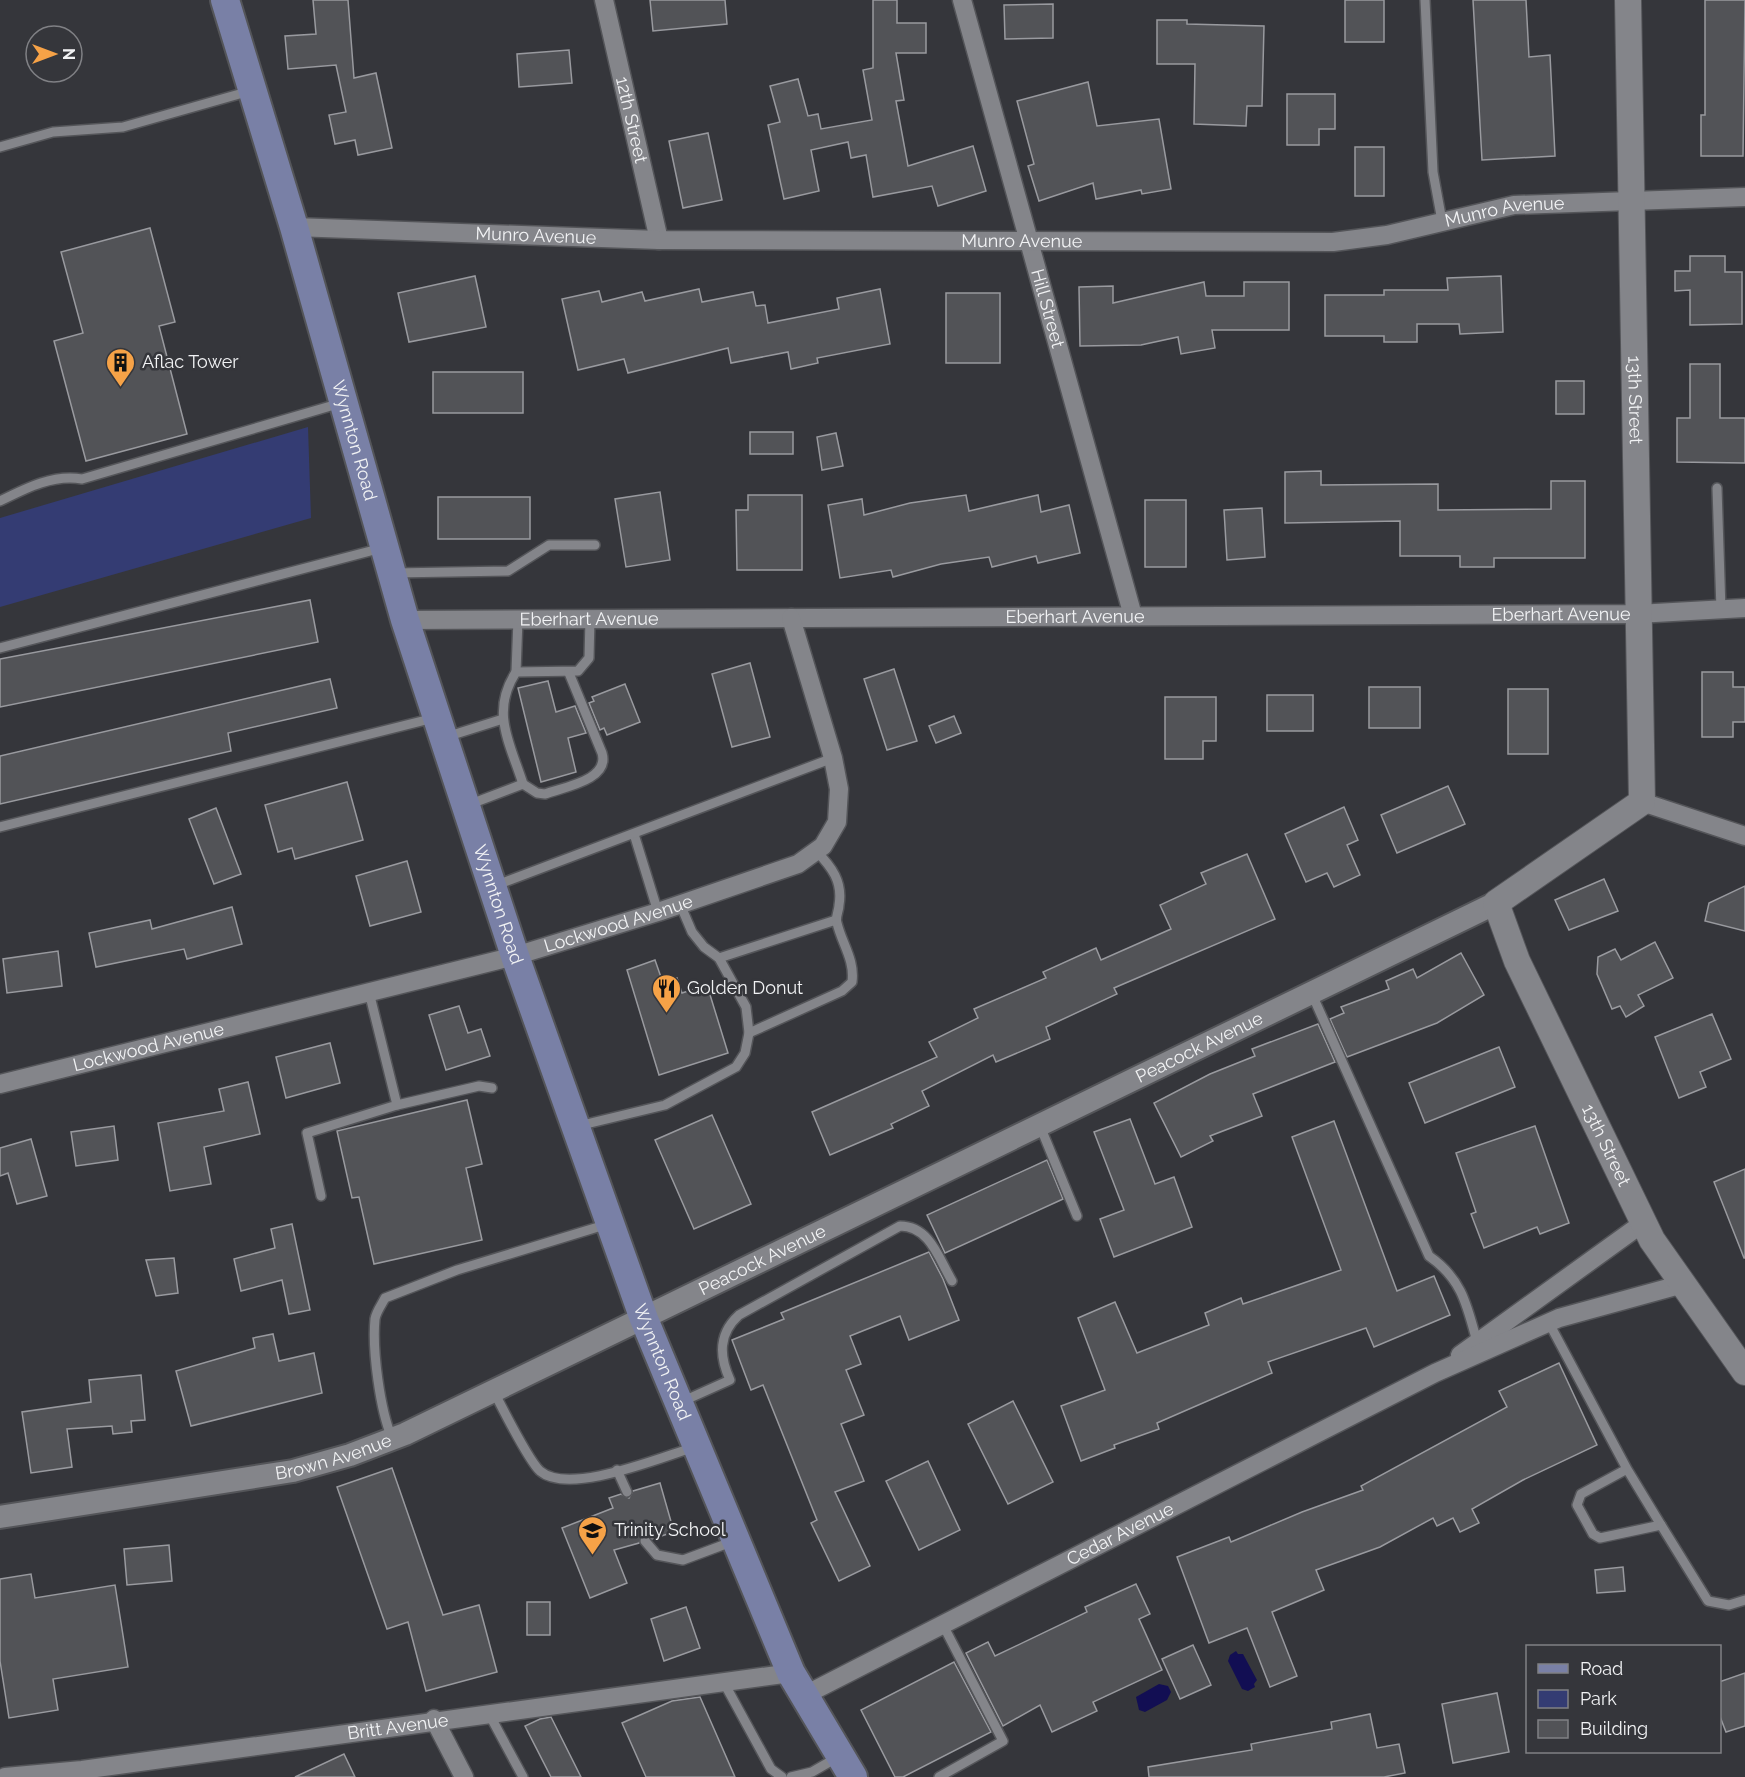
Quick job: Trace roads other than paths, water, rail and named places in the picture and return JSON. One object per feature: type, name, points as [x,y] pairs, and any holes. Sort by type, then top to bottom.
[{"type":"main road","name":"Wynnton Road","points":[[225,0],[294,227],[405,620],[514,956],[644,1319],[798,1684],[846,1766]]},
{"type":"main road","name":"13th Street","points":[[1628,0],[1642,802]]},
{"type":"main road","name":"Peacock Avenue","points":[[1496,903],[1642,802]]},
{"type":"main road","name":"13th Street","points":[[1496,903],[1517,962],[1652,1240],[1745,1372]]},
{"type":"street","name":"12th Street","points":[[604,0],[659,240]]},
{"type":"street","name":"Hill Street","points":[[962,0],[1133,616]]},
{"type":"street","name":"Munro Avenue","points":[[294,227],[659,240],[1029,243],[1333,242],[1387,235],[1514,205],[1632,199],[1745,197]]},
{"type":"street","name":"Eberhart Avenue","points":[[405,620],[1637,614],[1745,608]]},
{"type":"street","name":"Lockwood Avenue","points":[[0,1084],[514,956],[658,912],[798,864],[823,846],[837,822],[839,789],[833,758],[791,618]]},
{"type":"street","points":[[1642,802],[1745,836]]},
{"type":"street","name":"Peacock Avenue","points":[[644,1319],[1496,903]]},
{"type":"street","points":[[1435,1373],[1643,1223]]},
{"type":"street","points":[[1435,1373],[1549,1323],[1683,1284]]},
{"type":"street","name":"Brown Avenue","points":[[0,1517],[293,1471],[350,1455],[494,1392],[644,1319]]},
{"type":"street","name":"Cedar Avenue","points":[[798,1684],[943,1625],[1435,1373]]},
{"type":"street","name":"Britt Avenue","points":[[5,1777],[84,1773],[434,1719],[723,1682],[798,1684]]},
{"type":"street","points":[[434,1719],[464,1777]]},
{"type":"lane","points":[[1425,0],[1433,172],[1442,221]]},
{"type":"lane","points":[[0,147],[54,132],[123,127],[253,90]]},
{"type":"lane","points":[[0,501],[18,490],[65,476],[82,479],[344,403]]},
{"type":"lane","points":[[1717,488],[1721,610]]},
{"type":"lane","points":[[0,648],[388,560],[508,571],[549,545],[594,545]]},
{"type":"lane","points":[[518,619],[516,672],[506,687],[501,709],[523,784],[537,793],[545,794],[594,776],[602,770],[604,760],[602,753],[569,673]]},
{"type":"lane","points":[[516,672],[569,673],[578,671],[589,658],[590,619]]},
{"type":"lane","points":[[0,827],[440,728],[503,720]]},
{"type":"lane","points":[[492,887],[833,758]]},
{"type":"lane","points":[[466,806],[523,784]]},
{"type":"lane","points":[[634,834],[658,912]]},
{"type":"lane","points":[[749,1033],[842,991],[852,982],[854,968],[836,920],[840,894],[838,880],[830,864],[816,851]]},
{"type":"lane","points":[[575,1127],[616,1115],[665,1105],[736,1067],[746,1053],[749,1033],[746,1007],[719,958],[704,947],[692,932],[680,903]]},
{"type":"lane","points":[[719,958],[836,920]]},
{"type":"lane","points":[[369,992],[397,1105]]},
{"type":"lane","points":[[1311,992],[1429,1256],[1448,1269],[1466,1302],[1477,1342]]},
{"type":"lane","points":[[321,1196],[307,1134],[397,1105],[479,1086],[492,1088]]},
{"type":"lane","points":[[1040,1126],[1077,1216]]},
{"type":"lane","points":[[393,1438],[384,1419],[379,1390],[375,1317],[385,1298],[457,1270],[610,1223]]},
{"type":"lane","points":[[679,1403],[730,1380],[722,1362],[722,1343],[730,1323],[740,1315],[900,1226],[915,1228],[924,1233],[952,1281]]},
{"type":"lane","points":[[1549,1323],[1627,1469],[1708,1601],[1729,1605],[1745,1600]]},
{"type":"lane","points":[[494,1392],[540,1470],[558,1479],[582,1480],[697,1446]]},
{"type":"lane","points":[[1627,1469],[1581,1494],[1577,1499],[1577,1505],[1593,1534],[1600,1538],[1660,1525]]},
{"type":"lane","points":[[617,1470],[627,1492]]},
{"type":"lane","points":[[645,1541],[657,1555],[683,1560],[736,1540]]},
{"type":"lane","points":[[939,1777],[1003,1741],[943,1625]]},
{"type":"lane","points":[[723,1682],[771,1768],[782,1777]]},
{"type":"lane","points":[[488,1713],[523,1777]]},
{"type":"lane","points":[[791,1777],[846,1766]]},
{"type":"place","name":"Aflac Tower","points":[[121,388]]},
{"type":"place","name":"Golden Donut","points":[[666,1014]]},
{"type":"place","name":"Trinity School","points":[[593,1556]]}]
